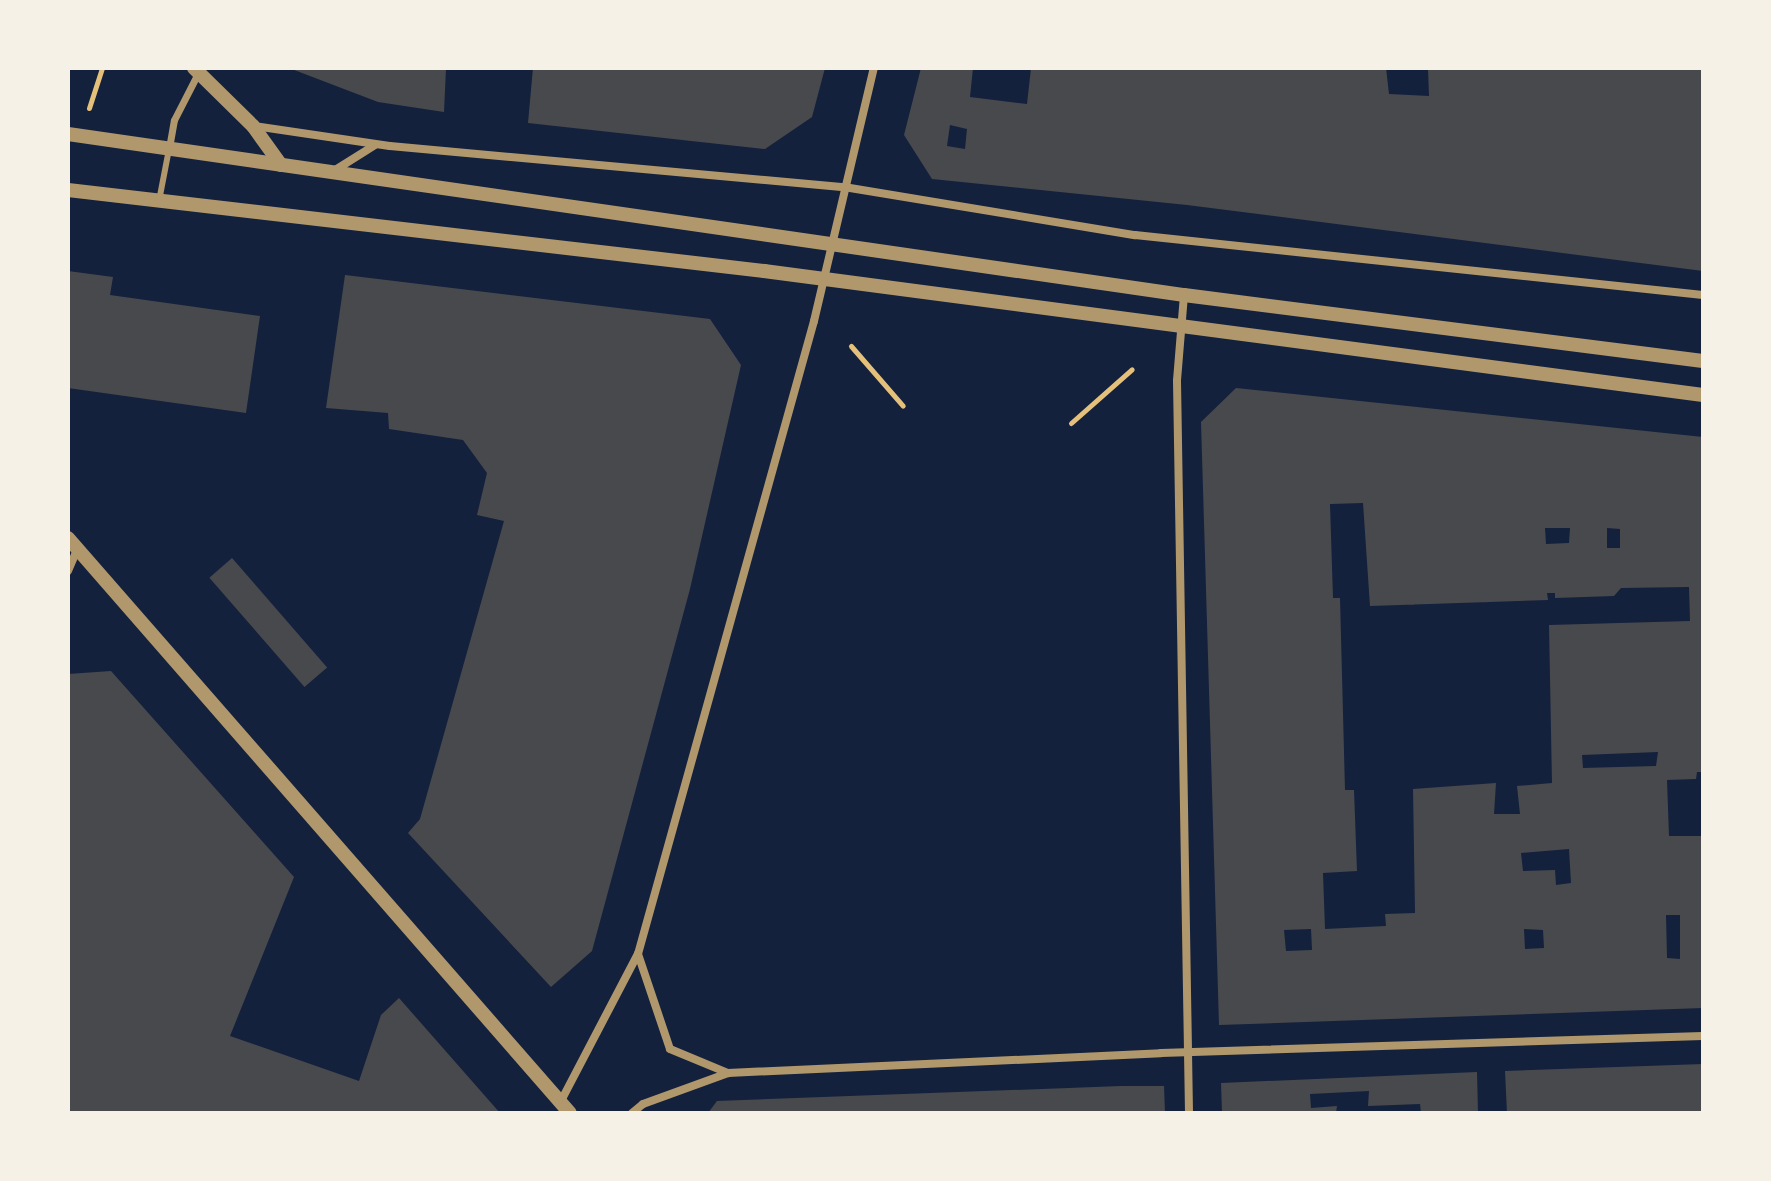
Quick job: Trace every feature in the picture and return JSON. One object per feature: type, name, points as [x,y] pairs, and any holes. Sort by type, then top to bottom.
[{"type":"street","points":[[72,544],[566,1107],[638,954],[824,279],[874,68]]},
{"type":"street","points":[[169,148],[174,120],[196,70],[253,126],[281,165]]},
{"type":"street","points":[[253,126],[375,144],[844,187],[1135,235],[1703,295]]},
{"type":"street","points":[[68,134],[1184,295],[1703,361]]},
{"type":"street","points":[[331,173],[375,144]]},
{"type":"street","points":[[68,190],[824,279],[1703,395]]},
{"type":"street","points":[[1184,295],[1180,328],[1189,1113]]},
{"type":"street","points":[[68,571],[72,544]]},
{"type":"street","points":[[638,954],[670,1049],[728,1073]]},
{"type":"street","points":[[632,1113],[643,1104],[728,1073],[1187,1052],[1703,1036]]},
{"type":"lane","points":[[159,201],[169,148]]},
{"type":"path","points":[[89,108],[102,68]]},
{"type":"path","points":[[851,346],[903,406]]},
{"type":"path","points":[[1071,423],[1132,369]]},
{"type":"building","points":[[289,68],[446,68],[444,112],[378,102]]},
{"type":"building","points":[[533,68],[825,68],[812,117],[765,149],[528,123]]},
{"type":"building","points":[[921,68],[973,68],[970,97],[1027,104],[1031,68],[1386,68],[1389,94],[1429,96],[1428,68],[1703,68],[1703,271],[1187,205],[932,179],[904,135]],"holes":[[[950,125],[967,129],[965,149],[947,146]]]},
{"type":"building","points":[[68,271],[113,277],[110,295],[260,316],[246,413],[68,388]]},
{"type":"building","points":[[345,275],[710,319],[741,365],[690,589],[592,951],[551,987],[408,833],[420,819],[504,521],[477,515],[487,473],[463,440],[389,429],[388,413],[326,408]]},
{"type":"building","points":[[1236,388],[1703,437],[1703,772],[1697,772],[1696,779],[1667,780],[1669,836],[1703,836],[1703,1008],[1219,1025],[1201,422]],"holes":[[[1363,503],[1370,606],[1548,600],[1547,593],[1555,593],[1555,598],[1614,596],[1621,588],[1689,587],[1690,621],[1549,625],[1552,783],[1517,786],[1520,814],[1494,814],[1496,783],[1413,789],[1415,913],[1385,914],[1386,926],[1325,929],[1323,873],[1357,871],[1354,790],[1345,790],[1340,598],[1333,598],[1330,504]],[[1545,528],[1570,528],[1569,543],[1546,544]],[[1607,528],[1620,529],[1620,548],[1607,548]],[[1658,752],[1656,766],[1583,768],[1582,755]],[[1569,849],[1571,883],[1556,885],[1555,870],[1523,871],[1521,853]],[[1666,915],[1680,915],[1680,959],[1667,958]],[[1311,929],[1312,950],[1286,951],[1284,930]],[[1524,929],[1543,930],[1544,948],[1525,949]]]},
{"type":"building","points":[[232,558],[327,667],[304,687],[209,578]]},
{"type":"building","points":[[111,671],[294,877],[230,1036],[359,1081],[381,1015],[399,998],[500,1113],[68,1113],[68,674]]},
{"type":"building","points":[[1703,1064],[1703,1113],[1507,1113],[1505,1071]]},
{"type":"building","points":[[1477,1072],[1478,1113],[1421,1113],[1420,1104],[1368,1106],[1369,1091],[1310,1094],[1311,1108],[1337,1106],[1336,1113],[1222,1113],[1221,1083]]},
{"type":"building","points":[[1164,1086],[1165,1113],[708,1113],[717,1101]]}]
